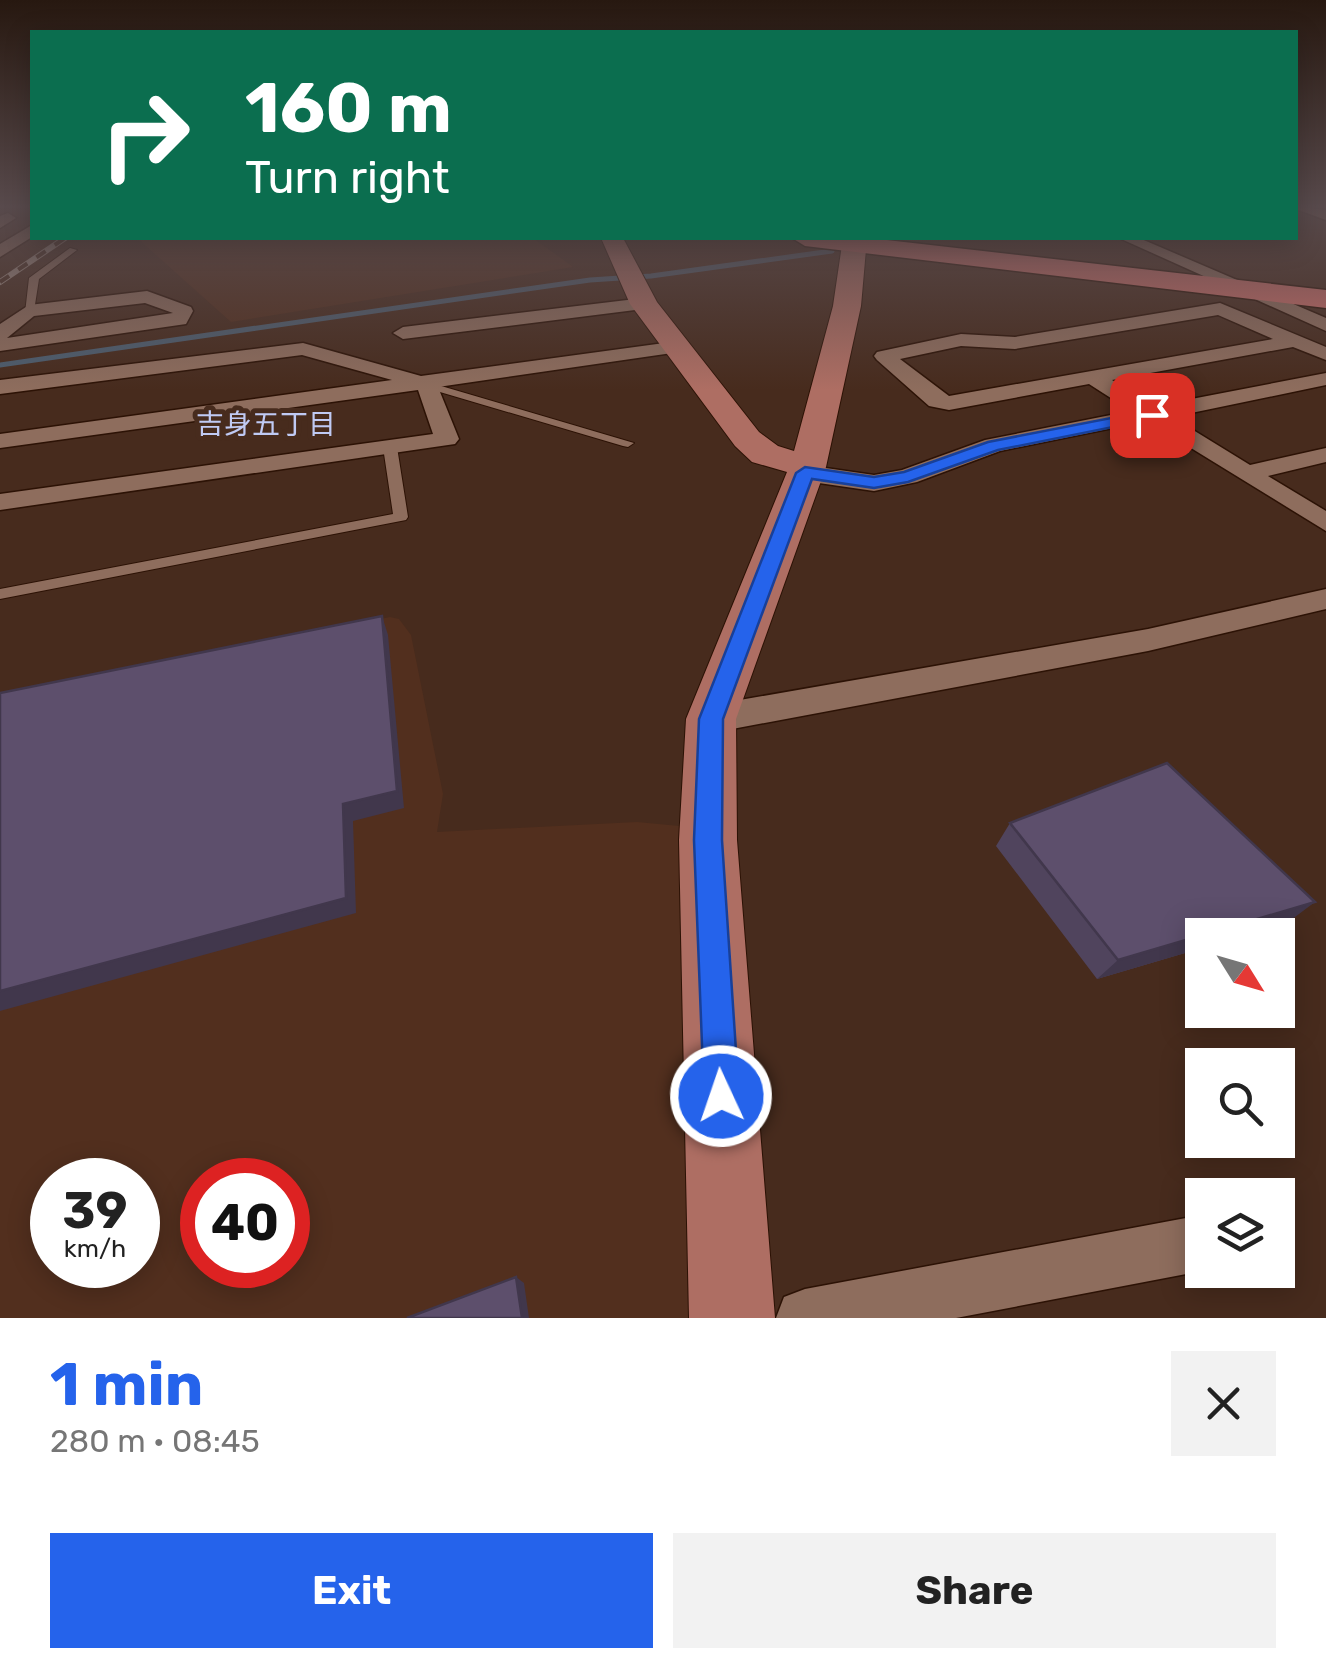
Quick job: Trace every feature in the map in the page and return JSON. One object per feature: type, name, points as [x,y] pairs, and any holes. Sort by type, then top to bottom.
[{"type":"main road","points":[[1064,268],[1326,299]]},
{"type":"street","points":[[627,268],[679,347],[747,439],[766,454],[806,470],[874,482],[908,477],[994,445],[1326,379]]},
{"type":"street","points":[[732,1318],[708,840],[711,719],[806,470],[846,306],[842,268]]},
{"type":"street","points":[[1192,268],[1326,325]]},
{"type":"street","points":[[0,441],[427,384],[498,347],[637,286]]},
{"type":"street","points":[[0,334],[29,311],[147,297],[184,311],[179,320],[0,345]]},
{"type":"street","points":[[1295,341],[949,402],[937,401],[884,356],[961,340],[1015,343],[1220,308],[1326,354]]},
{"type":"street","points":[[403,334],[498,347],[679,347]]},
{"type":"street","points":[[0,387],[302,349],[427,384]]},
{"type":"street","points":[[1092,377],[1326,523]]},
{"type":"street","points":[[0,502],[447,440],[427,384]]},
{"type":"street","points":[[1247,474],[1326,455]]},
{"type":"street","points":[[711,719],[1148,640],[1326,599]]},
{"type":"street","points":[[804,1318],[1185,1245]]},
{"type":"lane","points":[[29,311],[34,278],[49,268]]},
{"type":"lane","points":[[427,384],[628,443]]},
{"type":"lane","points":[[0,594],[401,517],[390,447]]},
{"type":"shaded area","points":[[170,268],[570,268],[231,322]]},
{"type":"shaded area","points":[[390,617],[399,619],[411,635],[443,794],[437,832],[637,822],[690,827],[688,1318],[0,1318],[0,698]]},
{"type":"building","points":[[382,616],[397,791],[343,804],[346,898],[0,991],[0,693]]},
{"type":"building","points":[[1167,763],[1315,902],[1261,918],[1185,918],[1185,940],[1118,960],[1010,823]]},
{"type":"building","points":[[516,1277],[522,1318],[407,1318]]},
{"type":"waterway","points":[[0,365],[590,280],[712,268]]},
{"type":"railway","points":[[0,282],[21,268]]},
{"type":"district","name":"吉身五丁目","points":[[266,424]]},
{"type":"route","points":[[721,1096],[708,840],[711,719],[805,473],[874,482],[908,477],[994,445],[1152,415]]}]
